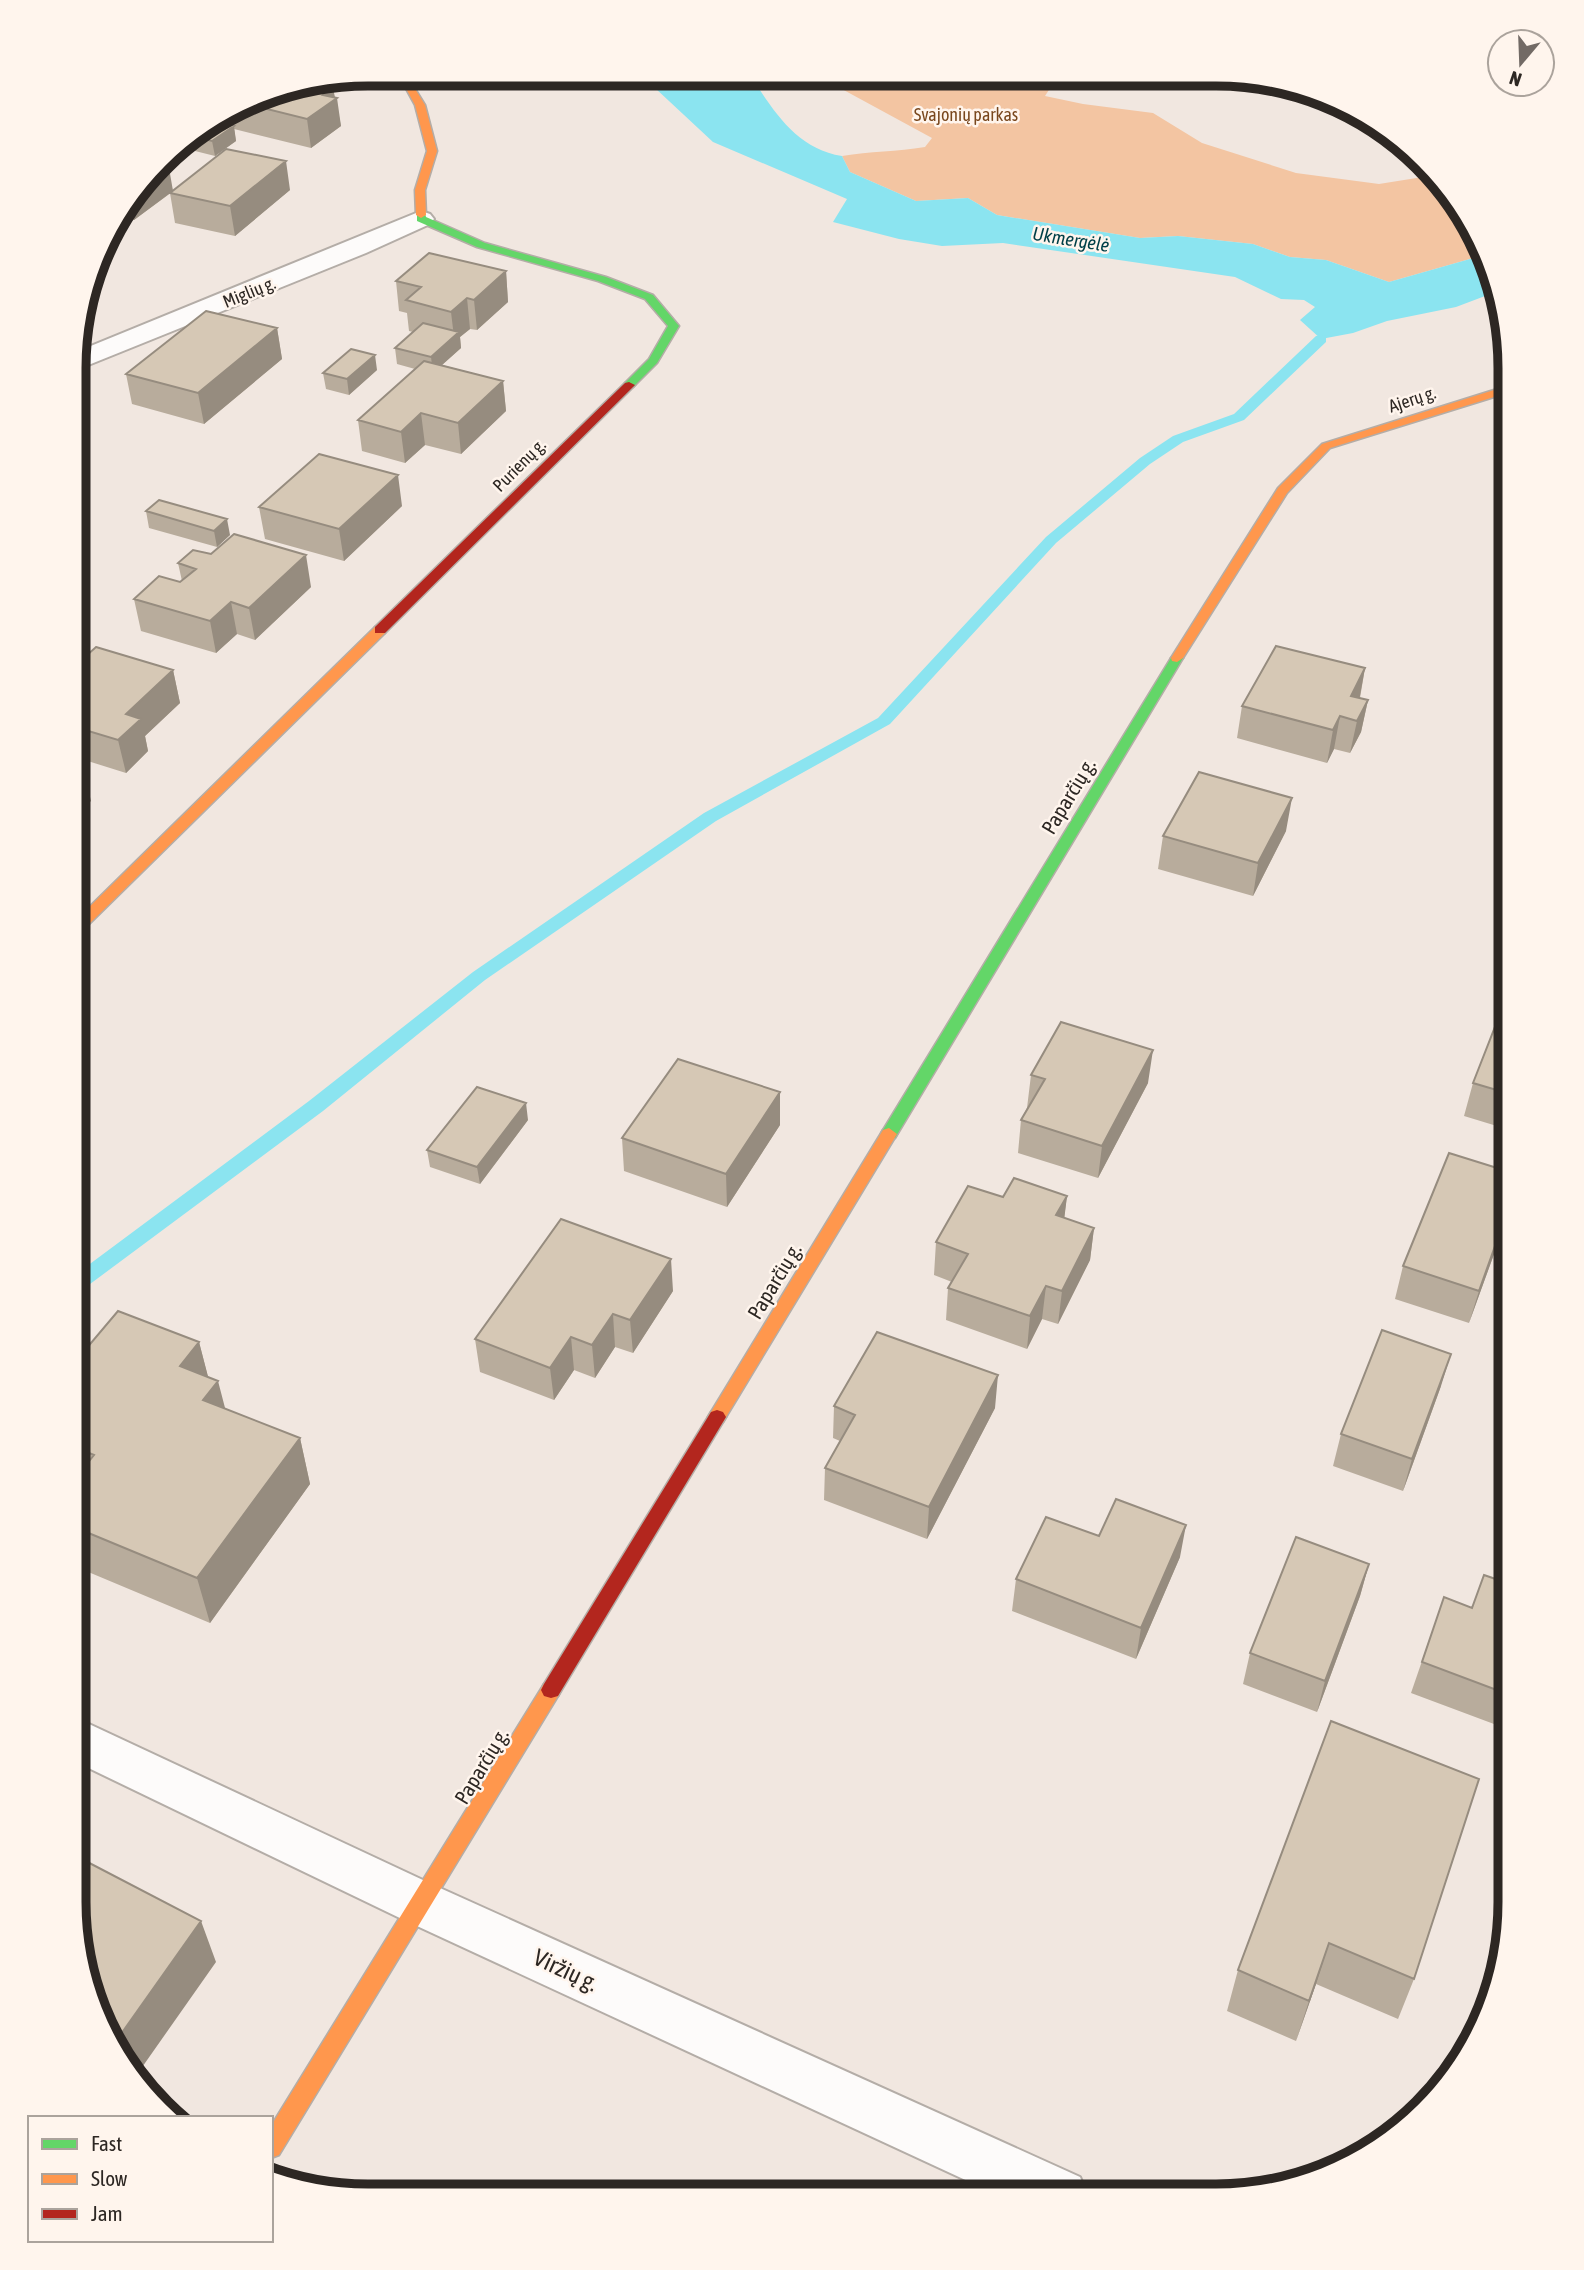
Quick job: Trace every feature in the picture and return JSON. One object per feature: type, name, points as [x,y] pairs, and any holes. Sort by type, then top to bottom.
[{"type":"street","points":[[409,86],[420,105],[432,151],[420,190],[421,219]]},
{"type":"street","name":"Miglių g.","points":[[86,358],[357,248],[421,219]]},
{"type":"street","name":"Purienų g.","points":[[86,919],[653,361],[674,326],[649,297],[602,279],[481,245],[421,219]]},
{"type":"street","name":"Ajerų g.","points":[[1326,446],[1498,392]]},
{"type":"street","name":"Paparčių g.","points":[[273,2144],[422,1904],[1176,659],[1282,491],[1326,446]]},
{"type":"street","name":"Viržių g.","points":[[86,1744],[422,1904],[1035,2184]]},
{"type":"green space","name":"Svajonių parkas","points":[[837,86],[1052,86],[1045,96],[1153,113],[1202,143],[1296,173],[1379,184],[1424,177],[1451,211],[1476,257],[1389,282],[1326,260],[1290,257],[1253,244],[1178,236],[1140,238],[997,215],[968,198],[916,201],[850,172],[842,156],[925,147],[932,138]]},
{"type":"water","name":"Ukmergėlė","points":[[653,86],[758,86],[777,114],[799,137],[826,152],[842,156],[850,172],[916,201],[968,198],[997,215],[1140,238],[1178,236],[1253,244],[1290,257],[1326,260],[1389,282],[1476,257],[1489,295],[1456,307],[1387,321],[1353,333],[1321,339],[1300,320],[1315,307],[1304,300],[1281,299],[1235,277],[1003,243],[942,246],[899,239],[833,222],[847,199],[713,142]]},
{"type":"building","points":[[333,88],[323,95],[337,98],[307,119],[260,107],[295,95]]},
{"type":"building","points":[[227,124],[234,126],[212,141],[203,139]]},
{"type":"building","points":[[226,149],[286,161],[230,206],[170,193]]},
{"type":"building","points":[[429,253],[506,271],[474,300],[467,298],[451,312],[406,300],[421,287],[396,281]]},
{"type":"building","points":[[206,311],[277,328],[198,393],[126,374]]},
{"type":"building","points":[[423,323],[459,332],[431,357],[395,348]]},
{"type":"building","points":[[351,349],[375,355],[347,379],[323,373]]},
{"type":"building","points":[[424,361],[503,381],[458,423],[421,413],[401,432],[358,420]]},
{"type":"building","points":[[319,454],[398,475],[339,529],[259,507]]},
{"type":"building","points":[[159,500],[227,519],[214,531],[146,511]]},
{"type":"building","points":[[234,534],[306,555],[249,608],[231,602],[210,621],[134,599],[159,576],[180,582],[196,569],[178,563],[193,550],[211,554]]},
{"type":"building","points":[[1276,646],[1365,668],[1351,696],[1368,700],[1357,721],[1340,716],[1333,730],[1242,706]]},
{"type":"building","points":[[96,647],[173,670],[126,714],[141,719],[118,740],[86,730],[86,656]]},
{"type":"building","points":[[1199,772],[1292,798],[1258,863],[1163,836]]},
{"type":"building","points":[[1498,1019],[1498,1090],[1473,1083]]},
{"type":"building","points":[[1061,1022],[1153,1050],[1102,1146],[1021,1120],[1045,1079],[1031,1075]]},
{"type":"building","points":[[678,1059],[780,1092],[726,1174],[622,1138]]},
{"type":"building","points":[[477,1087],[526,1103],[477,1167],[427,1150]]},
{"type":"building","points":[[1449,1153],[1498,1168],[1498,1238],[1479,1291],[1403,1266]]},
{"type":"building","points":[[1014,1178],[1067,1196],[1056,1215],[1094,1228],[1062,1291],[1046,1286],[1030,1316],[948,1288],[968,1254],[936,1242],[968,1186],[1003,1197]]},
{"type":"building","points":[[561,1219],[671,1259],[630,1320],[613,1314],[592,1345],[571,1337],[550,1368],[475,1339]]},
{"type":"building","points":[[118,1311],[199,1342],[180,1366],[218,1381],[203,1400],[300,1438],[197,1578],[86,1532],[86,1465],[94,1455],[86,1452],[86,1349]]},
{"type":"building","points":[[1382,1330],[1451,1354],[1412,1459],[1341,1434]]},
{"type":"building","points":[[877,1332],[998,1375],[929,1507],[825,1468],[855,1415],[834,1406]]},
{"type":"building","points":[[1116,1499],[1186,1525],[1141,1628],[1016,1579],[1046,1517],[1099,1536]]},
{"type":"building","points":[[1296,1537],[1369,1564],[1325,1681],[1250,1653]]},
{"type":"building","points":[[1484,1575],[1498,1580],[1498,1690],[1422,1662],[1444,1597],[1472,1608]]},
{"type":"building","points":[[1331,1721],[1479,1779],[1414,1979],[1329,1943],[1309,2001],[1238,1970]]},
{"type":"building","points":[[86,1861],[201,1921],[120,2036],[107,2010],[91,1957],[86,1920]]},
{"type":"waterway","points":[[86,1277],[316,1106],[479,976],[710,817],[884,721],[1051,540],[1145,461],[1178,439],[1239,417],[1321,339]]},
{"type":"traffic: fast","points":[[421,215],[421,219],[481,245],[602,279],[649,297],[674,326],[653,361],[629,385]]},
{"type":"traffic: fast","points":[[889,1134],[1177,658]]},
{"type":"traffic: slow","points":[[409,86],[420,105],[432,151],[420,190],[421,215]]},
{"type":"traffic: slow","points":[[1177,658],[1282,491],[1326,446],[1498,392]]},
{"type":"traffic: slow","points":[[86,919],[380,630]]},
{"type":"traffic: slow","points":[[717,1417],[889,1134]]},
{"type":"traffic: slow","points":[[273,2144],[551,1690]]},
{"type":"traffic: jam","points":[[380,630],[629,385]]},
{"type":"traffic: jam","points":[[551,1690],[717,1417]]}]
